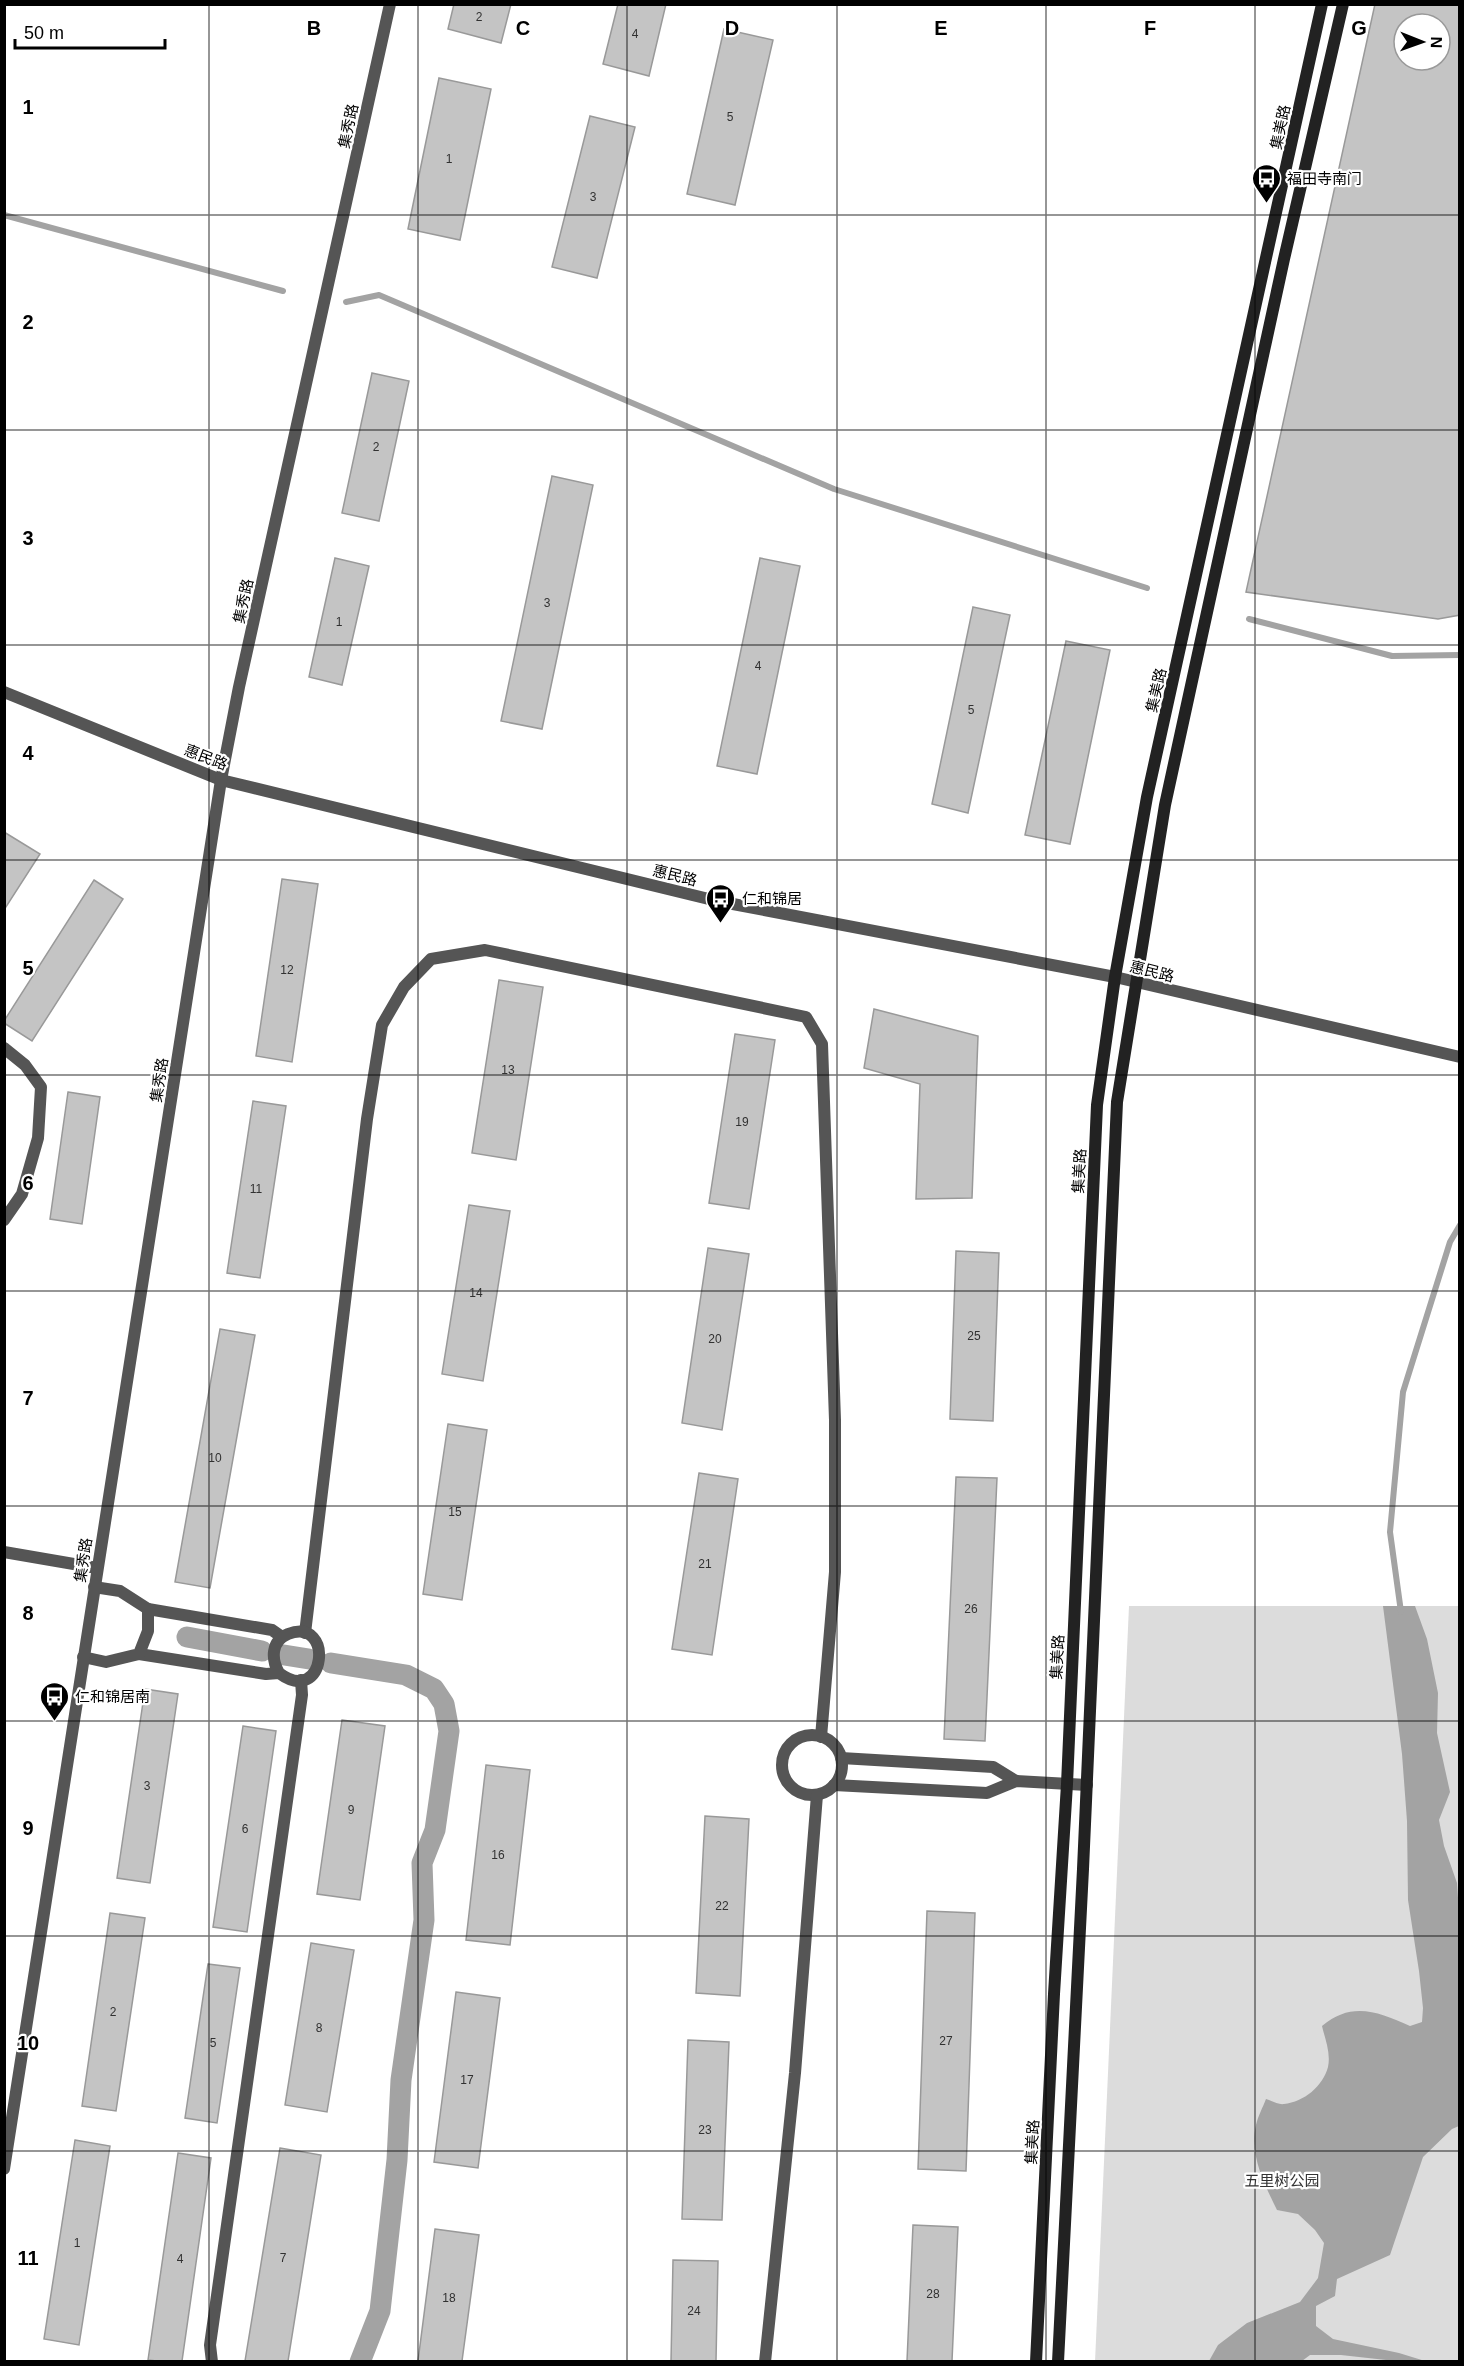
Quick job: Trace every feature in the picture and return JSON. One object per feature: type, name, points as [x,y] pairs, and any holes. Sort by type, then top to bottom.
[{"type":"main road","name":"集美路","points":[[1036,2361],[1054,1983],[1067,1784],[1097,1105],[1115,977],[1147,797],[1322,4]]},
{"type":"main road","points":[[1058,2361],[1087,1785],[1117,1102],[1165,805],[1284,259],[1343,4]]},
{"type":"street","name":"集秀路","points":[[4,2169],[221,780],[239,687],[390,4]]},
{"type":"street","name":"惠民路","points":[[4,692],[221,780],[717,901],[1115,977],[1460,1057]]},
{"type":"street","points":[[305,1633],[367,1119],[382,1025],[404,987],[431,959],[485,950],[806,1017],[822,1044],[835,1420],[835,1572],[820,1737]]},
{"type":"street","points":[[4,1048],[25,1065],[41,1087],[38,1138],[22,1194],[4,1220]]},
{"type":"street","points":[[4,1552],[97,1568]]},
{"type":"street","points":[[94,1587],[120,1591],[148,1609],[272,1630],[282,1637]]},
{"type":"street","points":[[139,1654],[148,1631],[148,1609]]},
{"type":"street","points":[[83,1657],[106,1662],[139,1654],[266,1674],[279,1673],[301,1680],[314,1673],[321,1659],[317,1644],[305,1633],[297,1632],[282,1637],[273,1650],[273,1659],[279,1673]]},
{"type":"street","points":[[212,2361],[210,2345],[302,1695],[301,1680]]},
{"type":"street","points":[[810,1735],[830,1741],[841,1758],[839,1777],[834,1785],[818,1795],[798,1792],[785,1779],[782,1760],[786,1751],[800,1737],[810,1735]]},
{"type":"street","points":[[841,1758],[993,1767],[1016,1781]]},
{"type":"street","points":[[834,1785],[987,1793],[1016,1781],[1087,1785]]},
{"type":"street","points":[[765,2361],[794,2085],[818,1795]]},
{"type":"green space","name":"五里树公园","points":[[1129,1606],[1459,1606],[1459,2361],[1095,2362]]},
{"type":"shaded area","points":[[1383,1606],[1415,1606],[1427,1639],[1438,1693],[1437,1733],[1450,1792],[1439,1820],[1444,1846],[1457,1883],[1460,1927],[1459,2126],[1452,2129],[1423,2157],[1390,2255],[1337,2279],[1335,2296],[1316,2306],[1316,2326],[1333,2339],[1425,2361],[1310,2355],[1302,2361],[1209,2361],[1218,2345],[1247,2323],[1300,2302],[1318,2278],[1324,2243],[1315,2230],[1298,2214],[1277,2210],[1259,2169],[1254,2136],[1266,2099],[1280,2104],[1291,2103],[1312,2092],[1322,2081],[1328,2067],[1329,2057],[1322,2026],[1333,2018],[1344,2013],[1365,2011],[1410,2026],[1422,2022],[1423,2008],[1419,1971],[1408,1900],[1407,1821],[1402,1754]]},
{"type":"building","points":[[454,4],[511,4],[501,43],[448,29]]},
{"type":"building","points":[[618,4],[666,4],[649,76],[603,64]]},
{"type":"building","points":[[1375,4],[1460,4],[1460,615],[1438,619],[1246,592]]},
{"type":"building","points":[[724,29],[773,40],[735,205],[687,194]]},
{"type":"building","points":[[439,78],[491,89],[460,240],[408,229]]},
{"type":"building","points":[[590,116],[635,127],[597,278],[552,267]]},
{"type":"building","points":[[372,373],[409,381],[379,521],[342,513]]},
{"type":"building","points":[[552,476],[593,485],[542,729],[501,721]]},
{"type":"building","points":[[335,558],[369,566],[342,685],[309,677]]},
{"type":"building","points":[[760,558],[800,566],[757,774],[717,766]]},
{"type":"building","points":[[973,607],[1010,615],[968,813],[932,804]]},
{"type":"building","points":[[1066,641],[1110,650],[1070,844],[1025,835]]},
{"type":"building","points":[[4,832],[40,854],[4,910]]},
{"type":"building","points":[[282,879],[318,884],[292,1062],[256,1056]]},
{"type":"building","points":[[94,880],[123,899],[32,1041],[4,1021]]},
{"type":"building","points":[[499,980],[543,987],[516,1160],[472,1153]]},
{"type":"building","points":[[874,1009],[978,1036],[972,1198],[916,1199],[920,1084],[864,1068]]},
{"type":"building","points":[[735,1034],[775,1040],[749,1209],[709,1203]]},
{"type":"building","points":[[68,1092],[100,1097],[82,1224],[50,1219]]},
{"type":"building","points":[[253,1101],[286,1106],[260,1278],[227,1273]]},
{"type":"building","points":[[469,1205],[510,1211],[483,1381],[442,1374]]},
{"type":"building","points":[[708,1248],[749,1254],[722,1430],[682,1423]]},
{"type":"building","points":[[956,1251],[999,1253],[993,1421],[950,1419]]},
{"type":"building","points":[[220,1329],[255,1335],[210,1588],[175,1582]]},
{"type":"building","points":[[448,1424],[487,1430],[462,1600],[423,1594]]},
{"type":"building","points":[[699,1473],[738,1479],[712,1655],[672,1649]]},
{"type":"building","points":[[956,1477],[997,1478],[985,1741],[944,1739]]},
{"type":"building","points":[[145,1689],[178,1694],[150,1883],[117,1878]]},
{"type":"building","points":[[342,1720],[385,1726],[360,1900],[317,1894]]},
{"type":"building","points":[[243,1726],[276,1731],[247,1932],[213,1927]]},
{"type":"building","points":[[486,1765],[530,1770],[510,1945],[466,1940]]},
{"type":"building","points":[[705,1816],[749,1819],[740,1996],[696,1993]]},
{"type":"building","points":[[927,1911],[975,1913],[966,2171],[918,2169]]},
{"type":"building","points":[[110,1913],[145,1918],[116,2111],[82,2106]]},
{"type":"building","points":[[311,1943],[354,1950],[327,2112],[285,2105]]},
{"type":"building","points":[[208,1964],[240,1968],[217,2123],[185,2118]]},
{"type":"building","points":[[456,1992],[500,1998],[478,2168],[434,2162]]},
{"type":"building","points":[[688,2040],[729,2042],[722,2220],[682,2219]]},
{"type":"building","points":[[75,2140],[110,2146],[79,2345],[44,2339]]},
{"type":"building","points":[[280,2148],[321,2155],[288,2361],[245,2361]]},
{"type":"building","points":[[178,2153],[211,2158],[182,2361],[148,2360]]},
{"type":"building","points":[[913,2225],[958,2227],[952,2361],[907,2361]]},
{"type":"building","points":[[435,2229],[479,2235],[462,2361],[418,2361]]},
{"type":"building","points":[[673,2260],[718,2261],[716,2361],[671,2361]]},
{"type":"waterway","points":[[4,215],[283,291]]},
{"type":"waterway","points":[[346,302],[379,295],[834,489],[1147,588]]},
{"type":"waterway","points":[[1249,619],[1392,656],[1460,655]]},
{"type":"waterway","points":[[1401,1612],[1390,1532],[1403,1392],[1450,1242],[1460,1225]]},
{"type":"waterway","points":[[187,1637],[262,1651]]},
{"type":"waterway","points":[[284,1655],[309,1659]]},
{"type":"waterway","points":[[331,1663],[406,1675],[434,1689],[444,1704],[449,1731],[435,1830],[422,1863],[424,1920],[401,2080],[397,2160],[380,2311],[360,2362]]},
{"type":"place","name":"福田寺南门","points":[[1266,204]]},
{"type":"place","name":"仁和锦居","points":[[721,924]]},
{"type":"place","name":"仁和锦居南","points":[[54,1722]]}]
